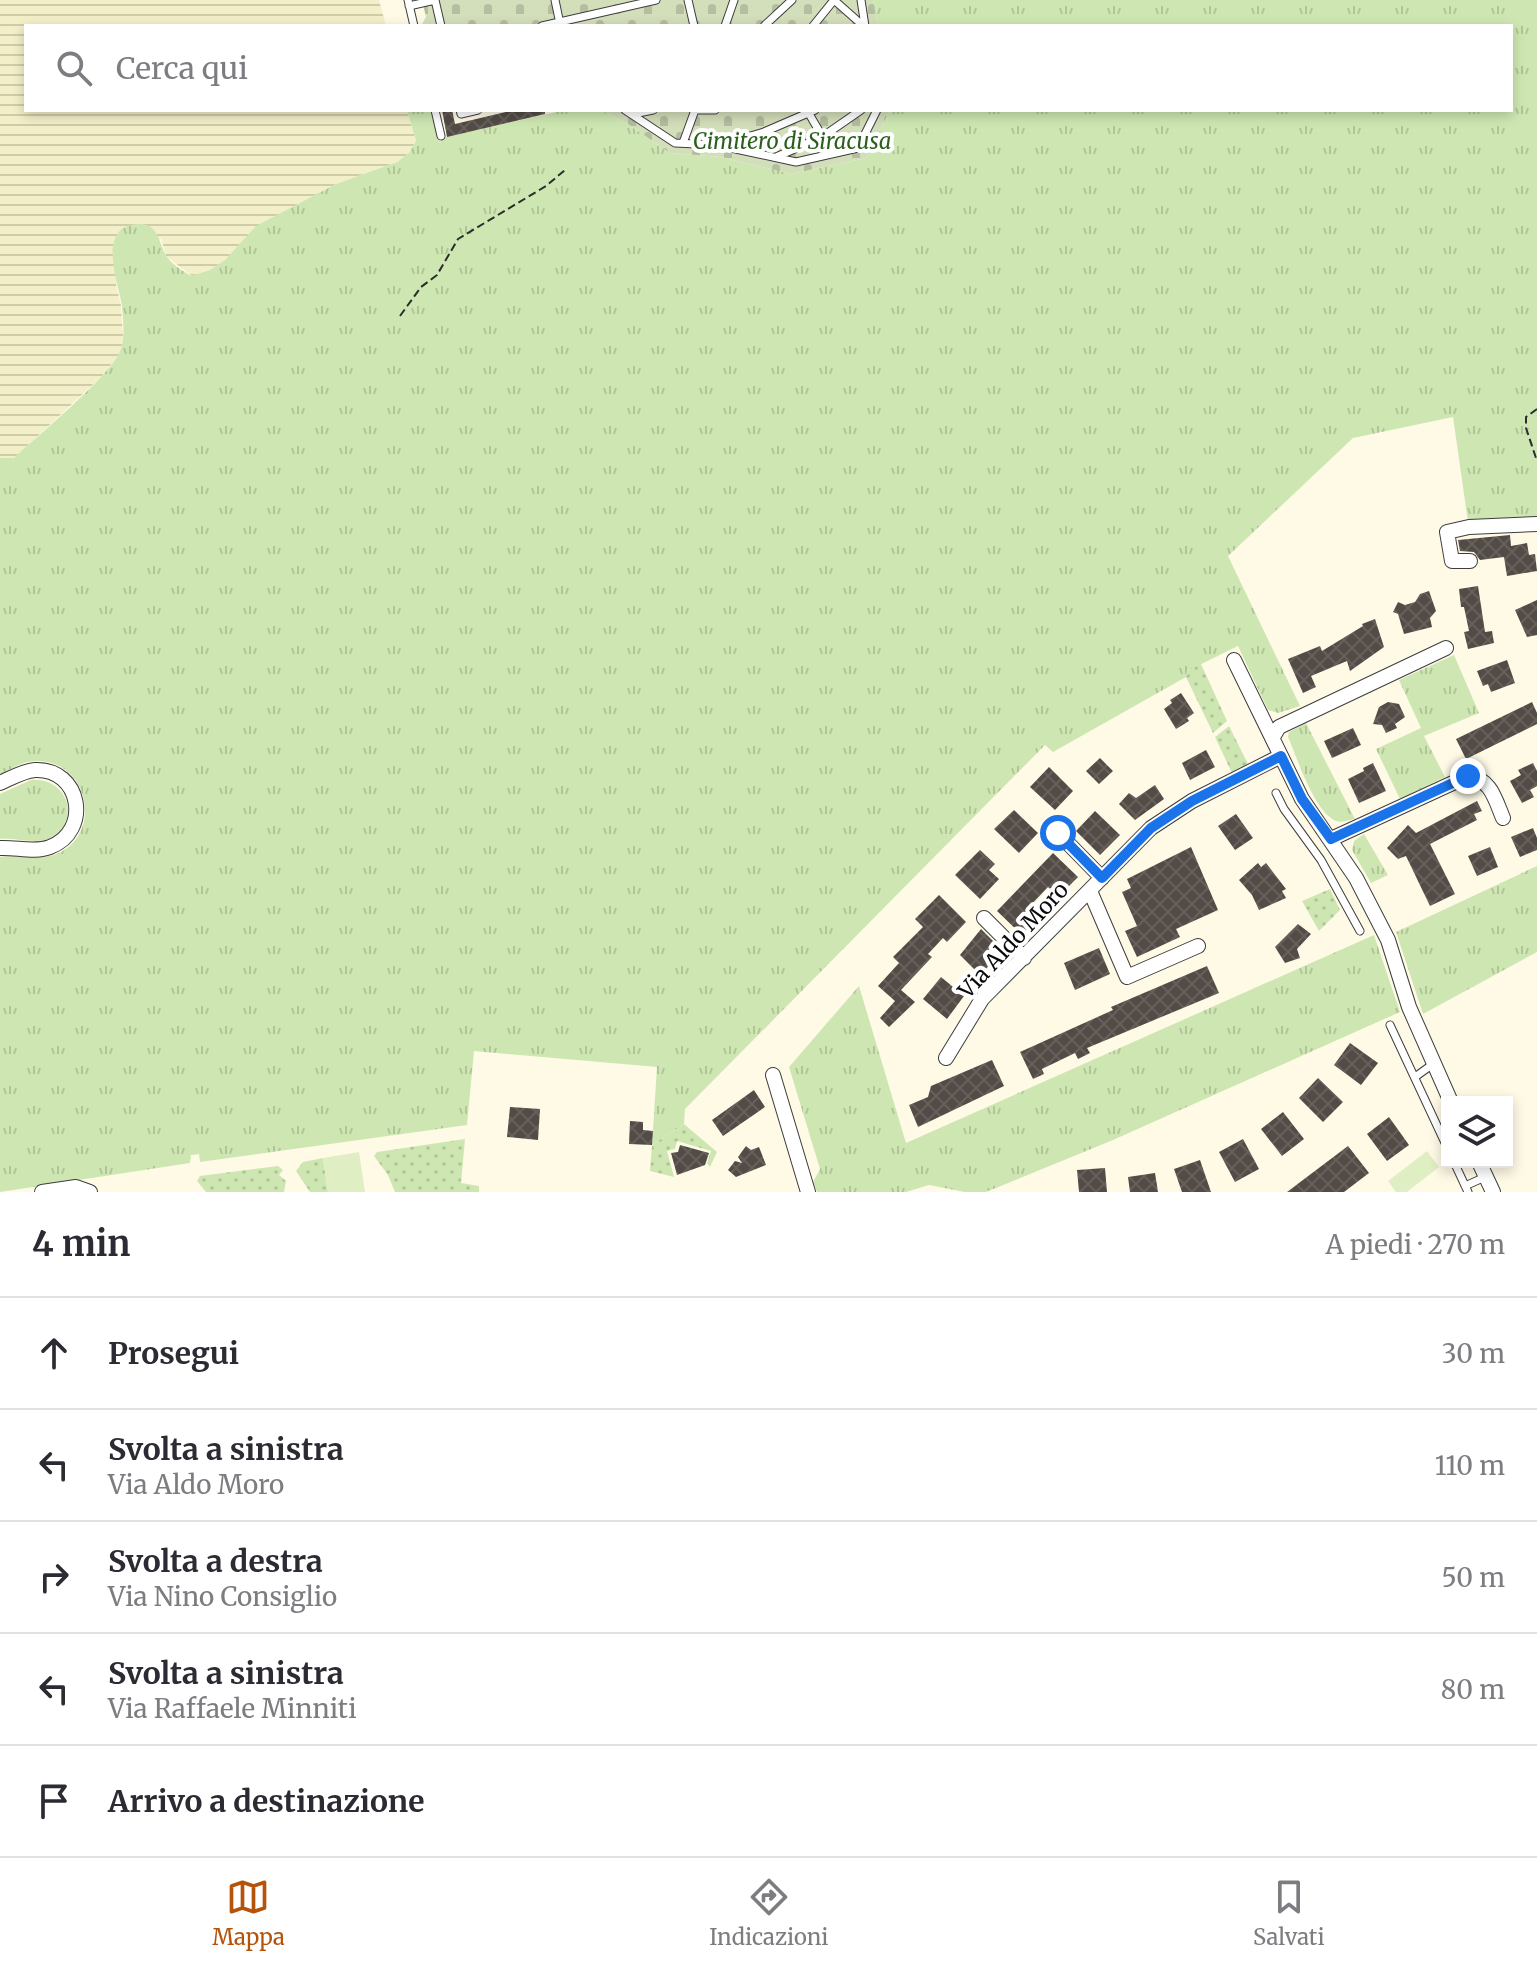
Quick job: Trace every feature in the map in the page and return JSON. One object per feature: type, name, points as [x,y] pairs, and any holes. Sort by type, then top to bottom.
[{"type":"street","points":[[1470,561],[1452,561],[1447,532],[1469,527],[1537,524]]},
{"type":"street","points":[[1273,737],[1279,727],[1446,648]]},
{"type":"street","points":[[1234,660],[1302,799],[1356,878],[1388,940],[1409,1007],[1448,1096]]},
{"type":"street","name":"Via Aldo Moro","points":[[946,1058],[982,999],[1151,828],[1192,801],[1281,756]]},
{"type":"street","points":[[0,783],[28,771],[48,771],[58,775],[72,789],[78,812],[71,831],[54,846],[43,850],[0,848]]},
{"type":"street","points":[[1334,844],[1468,776],[1479,777],[1487,783],[1503,818]]},
{"type":"street","points":[[1058,833],[1102,878]]},
{"type":"street","points":[[1090,891],[1127,977],[1198,946]]},
{"type":"street","points":[[984,918],[1024,958]]},
{"type":"street","points":[[773,1075],[808,1192]]},
{"type":"street","points":[[1481,1168],[1493,1192]]},
{"type":"street","points":[[42,1192],[76,1187],[90,1192]]},
{"type":"lane","points":[[414,24],[409,3],[435,0],[441,24]]},
{"type":"lane","points":[[555,0],[560,24],[656,0]]},
{"type":"lane","points":[[688,0],[694,24]]},
{"type":"lane","points":[[726,24],[734,0]]},
{"type":"lane","points":[[766,24],[792,0]]},
{"type":"lane","points":[[815,24],[834,0],[862,24]]},
{"type":"lane","points":[[861,0],[862,24]]},
{"type":"lane","points":[[435,112],[441,136]]},
{"type":"lane","points":[[629,112],[675,143],[717,145],[796,162],[858,148],[876,112]]},
{"type":"lane","points":[[683,143],[694,112]]},
{"type":"lane","points":[[717,145],[764,132],[808,112]]},
{"type":"lane","points":[[810,112],[832,153]]},
{"type":"lane","points":[[775,158],[822,137],[858,112]]},
{"type":"lane","points":[[1276,793],[1321,860],[1360,931]]},
{"type":"lane","points":[[1321,860],[1334,844]]},
{"type":"lane","points":[[1390,1025],[1441,1134]]},
{"type":"lane","points":[[1415,1077],[1433,1064]]},
{"type":"lane","points":[[1457,1168],[1466,1189],[1485,1177]]},
{"type":"path","points":[[400,316],[421,287],[437,275],[458,239],[546,186],[565,170]]},
{"type":"path","points":[[1537,409],[1526,417],[1526,428],[1537,461]]},
{"type":"shaded area","points":[[0,0],[379,0],[385,24],[24,24],[24,112],[408,112],[416,141],[409,153],[397,162],[336,184],[257,226],[225,260],[210,270],[192,276],[166,256],[161,238],[116,284],[121,306],[121,352],[102,376],[14,458],[0,458]]},
{"type":"green space","points":[[422,0],[873,0],[878,24],[422,24],[426,17]]},
{"type":"green space","points":[[873,0],[1537,0],[1537,521],[1468,522],[1453,417],[1353,438],[1228,556],[1300,706],[1278,713],[1268,710],[1238,646],[1187,671],[1186,677],[1053,752],[1045,745],[685,1109],[684,1124],[652,1145],[657,1067],[474,1051],[467,1125],[200,1162],[199,1154],[191,1155],[190,1163],[0,1192],[0,857],[39,857],[61,852],[75,841],[83,826],[85,810],[75,779],[63,768],[47,762],[28,762],[0,774],[0,458],[14,458],[90,388],[121,349],[122,306],[114,270],[113,244],[117,234],[125,227],[145,224],[150,227],[167,257],[191,276],[210,270],[225,260],[256,226],[336,184],[397,162],[409,153],[416,141],[408,112],[431,112],[440,142],[446,137],[556,112],[605,112],[670,153],[721,157],[791,174],[866,158],[889,112],[1513,112],[1513,24],[878,24]]},
{"type":"green space","name":"Cimitero di Siracusa","points":[[605,112],[889,112],[866,158],[791,174],[721,157],[670,153]]},
{"type":"green space","points":[[1454,655],[1479,713],[1424,736],[1445,777],[1400,799],[1376,749],[1421,728],[1399,680]]},
{"type":"green space","points":[[1201,664],[1227,721],[1213,733],[1186,677],[1187,671]]},
{"type":"green space","points":[[1306,723],[1355,819],[1336,821],[1320,807],[1314,796],[1288,737],[1289,732]]},
{"type":"green space","points":[[1229,726],[1248,764],[1232,773],[1215,737]]},
{"type":"green space","points":[[31,780],[44,781],[62,792],[68,811],[66,821],[60,830],[45,840],[0,839],[0,794]]},
{"type":"green space","points":[[1364,834],[1388,875],[1371,883],[1352,850],[1354,841]]},
{"type":"green space","points":[[1537,866],[1537,952],[1423,1014],[1396,932]]},
{"type":"green space","points":[[1330,889],[1340,910],[1319,931],[1302,901]]},
{"type":"green space","points":[[1374,935],[1400,1012],[1113,1140],[986,1192],[965,1192],[929,1185],[906,1192],[817,1192],[813,1182],[820,1169],[789,1067],[859,986],[906,1143]]},
{"type":"green space","points":[[684,1124],[717,1152],[710,1167],[707,1163],[711,1151],[677,1141],[675,1149],[667,1151],[674,1177],[650,1171],[652,1145]]},
{"type":"green space","points":[[465,1139],[461,1183],[479,1186],[479,1192],[395,1192],[388,1175],[374,1156],[377,1152]]},
{"type":"green space","points":[[1427,1151],[1439,1167],[1407,1192],[1396,1192],[1388,1181]]},
{"type":"green space","points":[[359,1152],[365,1192],[328,1192],[323,1158]]},
{"type":"green space","points":[[323,1158],[328,1192],[310,1192],[296,1171],[303,1162]]},
{"type":"green space","points":[[278,1166],[283,1170],[279,1175],[286,1181],[284,1192],[206,1192],[197,1181],[200,1176]]},
{"type":"building","points":[[442,112],[452,112],[455,124],[506,112],[545,112],[545,114],[447,137]]},
{"type":"building","points":[[1510,535],[1511,546],[1527,543],[1529,555],[1535,554],[1537,571],[1507,576],[1504,557],[1480,560],[1474,552],[1460,551],[1458,540]]},
{"type":"building","points":[[1478,586],[1485,632],[1492,631],[1494,643],[1468,649],[1464,632],[1469,631],[1459,589]]},
{"type":"building","points":[[1429,591],[1436,611],[1430,618],[1432,627],[1404,634],[1398,614],[1393,612],[1398,602],[1405,605],[1415,602],[1420,594]]},
{"type":"building","points":[[1537,600],[1537,635],[1527,637],[1515,610]]},
{"type":"building","points":[[1375,619],[1384,647],[1350,671],[1347,661],[1311,676],[1316,687],[1303,693],[1288,659],[1320,646],[1322,651],[1362,624]]},
{"type":"building","points":[[1507,660],[1515,683],[1491,692],[1488,684],[1483,686],[1477,671]]},
{"type":"building","points":[[1181,693],[1194,713],[1187,718],[1189,721],[1176,729],[1164,709],[1172,703],[1170,700]]},
{"type":"building","points":[[1388,702],[1399,704],[1405,717],[1395,724],[1397,728],[1386,733],[1382,725],[1373,724],[1379,707]]},
{"type":"building","points":[[1532,702],[1537,713],[1537,724],[1466,759],[1456,739]]},
{"type":"building","points":[[1353,728],[1361,745],[1332,758],[1324,741]]},
{"type":"building","points":[[1206,750],[1215,767],[1190,780],[1182,763]]},
{"type":"building","points":[[1100,758],[1113,771],[1099,784],[1086,771]]},
{"type":"building","points":[[1373,763],[1386,791],[1359,803],[1348,779]]},
{"type":"building","points":[[1533,763],[1537,771],[1537,786],[1530,790],[1534,797],[1522,803],[1510,781],[1521,775],[1518,770]]},
{"type":"building","points":[[1049,767],[1073,791],[1055,810],[1030,787]]},
{"type":"building","points":[[1155,785],[1164,799],[1135,820],[1119,804],[1129,793],[1136,798]]},
{"type":"building","points":[[1477,801],[1482,811],[1474,814],[1477,820],[1430,844],[1455,894],[1430,906],[1406,856],[1398,859],[1387,848],[1408,825],[1416,833]]},
{"type":"building","points":[[1014,810],[1038,833],[1019,853],[994,829]]},
{"type":"building","points":[[1095,811],[1120,835],[1100,855],[1076,831]]},
{"type":"building","points":[[1236,814],[1253,838],[1235,850],[1218,826]]},
{"type":"building","points":[[1533,828],[1537,850],[1520,857],[1511,837]]},
{"type":"building","points":[[1191,847],[1218,910],[1176,929],[1180,937],[1137,957],[1125,931],[1137,926],[1122,892],[1131,888],[1127,879]]},
{"type":"building","points":[[1490,847],[1498,867],[1477,876],[1468,856]]},
{"type":"building","points":[[980,850],[995,864],[989,870],[999,879],[980,899],[955,875]]},
{"type":"building","points":[[1053,853],[1078,877],[1058,897],[1048,887],[1031,905],[1041,915],[1022,935],[997,911]]},
{"type":"building","points":[[1258,863],[1261,867],[1266,863],[1286,889],[1282,891],[1286,898],[1259,910],[1252,895],[1239,880]]},
{"type":"building","points":[[939,895],[966,922],[947,942],[943,938],[928,954],[932,957],[901,990],[915,1002],[889,1027],[880,1018],[895,1001],[878,986],[899,963],[893,957],[923,927],[915,919]]},
{"type":"building","points":[[1298,924],[1311,934],[1297,949],[1300,958],[1285,963],[1275,947]]},
{"type":"building","points":[[981,929],[1003,951],[980,975],[960,955]]},
{"type":"building","points":[[1099,948],[1110,974],[1075,990],[1064,963]]},
{"type":"building","points":[[1207,966],[1219,993],[1087,1048],[1090,1053],[1078,1059],[1075,1053],[1042,1069],[1044,1074],[1033,1079],[1020,1052],[1113,1010],[1111,1007]]},
{"type":"building","points":[[941,977],[964,996],[947,1019],[923,999]]},
{"type":"building","points":[[1350,1043],[1378,1063],[1361,1085],[1334,1065]]},
{"type":"building","points":[[992,1060],[1004,1086],[918,1127],[909,1105],[928,1097],[931,1086]]},
{"type":"building","points":[[1318,1078],[1343,1102],[1323,1122],[1299,1098]]},
{"type":"building","points":[[754,1090],[765,1107],[723,1136],[712,1120]]},
{"type":"building","points":[[510,1107],[540,1109],[538,1140],[507,1137]]},
{"type":"building","points":[[1283,1112],[1304,1139],[1282,1156],[1261,1129]]},
{"type":"building","points":[[1389,1117],[1409,1145],[1387,1161],[1367,1134]]},
{"type":"building","points":[[630,1121],[643,1122],[643,1130],[653,1131],[652,1145],[629,1144]]},
{"type":"building","points":[[1243,1139],[1259,1169],[1235,1182],[1219,1152]]},
{"type":"building","points":[[680,1145],[709,1153],[705,1165],[677,1175],[671,1153],[678,1152]]},
{"type":"building","points":[[746,1146],[751,1150],[759,1147],[766,1165],[736,1177],[728,1170],[735,1161],[742,1163],[738,1157]]},
{"type":"building","points":[[1348,1146],[1369,1173],[1344,1192],[1287,1192]]},
{"type":"building","points":[[1200,1160],[1211,1192],[1182,1192],[1174,1169]]},
{"type":"building","points":[[1105,1168],[1107,1192],[1079,1192],[1077,1170]]},
{"type":"building","points":[[1155,1173],[1158,1192],[1130,1192],[1128,1177]]},
{"type":"route","points":[[1058,833],[1102,878],[1151,828],[1192,801],[1281,756],[1302,799],[1331,839],[1468,776]]}]
